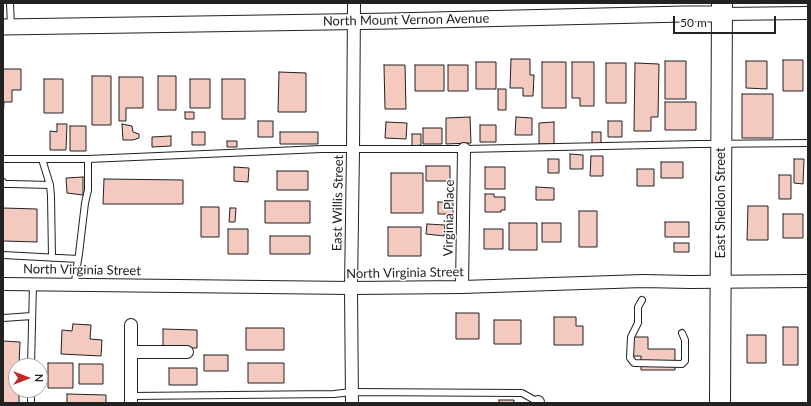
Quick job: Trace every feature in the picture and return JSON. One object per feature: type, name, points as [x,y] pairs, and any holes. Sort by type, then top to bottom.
[{"type":"main road","name":"East Sheldon Street","points":[[720,403],[722,8]]},
{"type":"street","name":"East Willis Street","points":[[352,398],[351,288],[354,3]]},
{"type":"street","name":"North Mount Vernon Avenue","points":[[7,27],[354,22],[684,14],[722,8],[808,13]]},
{"type":"street","name":"Virginia Place","points":[[462,286],[464,150]]},
{"type":"street","name":"North Virginia Street","points":[[3,284],[351,288],[643,281],[808,281]]},
{"type":"street","points":[[131,325],[131,400]]},
{"type":"street","points":[[131,352],[187,352]]},
{"type":"lane","points":[[7,27],[10,3]]},
{"type":"lane","points":[[3,159],[88,158],[353,149],[464,150],[721,143],[808,143]]},
{"type":"lane","points":[[75,284],[88,190],[88,158]]},
{"type":"lane","points":[[42,159],[52,196],[52,258]]},
{"type":"lane","points":[[3,182],[5,184],[50,185]]},
{"type":"lane","points":[[3,255],[78,259]]},
{"type":"lane","points":[[31,358],[33,284]]},
{"type":"lane","points":[[642,300],[638,307],[638,323],[631,337],[630,358],[634,363],[682,364],[685,361],[685,340],[682,333]]},
{"type":"lane","points":[[3,318],[32,316]]},
{"type":"lane","points":[[131,400],[334,394],[352,398],[522,393],[538,403]]},
{"type":"building","points":[[511,59],[530,59],[530,75],[534,75],[533,96],[523,96],[523,88],[510,88]]},
{"type":"building","points":[[783,60],[803,60],[803,91],[783,91]]},
{"type":"building","points":[[665,61],[686,61],[686,99],[665,99]]},
{"type":"building","points":[[746,61],[767,61],[767,89],[746,88]]},
{"type":"building","points":[[476,62],[496,62],[496,89],[476,89]]},
{"type":"building","points":[[542,62],[566,62],[566,108],[542,108]]},
{"type":"building","points":[[572,62],[594,62],[594,106],[580,106],[580,98],[572,98]]},
{"type":"building","points":[[606,63],[626,63],[626,103],[606,103]]},
{"type":"building","points":[[635,63],[659,64],[658,117],[651,117],[651,131],[634,131]]},
{"type":"building","points":[[384,65],[405,65],[406,109],[385,109]]},
{"type":"building","points":[[415,65],[444,65],[444,91],[415,91]]},
{"type":"building","points":[[448,65],[468,65],[468,91],[448,91]]},
{"type":"building","points":[[3,69],[21,69],[21,90],[12,90],[12,102],[4,102],[3,120]]},
{"type":"building","points":[[279,72],[306,73],[306,112],[278,112]]},
{"type":"building","points":[[92,76],[111,76],[111,125],[92,125]]},
{"type":"building","points":[[158,76],[176,76],[176,110],[158,110]]},
{"type":"building","points":[[119,77],[143,77],[143,108],[126,108],[126,121],[119,121]]},
{"type":"building","points":[[44,79],[63,79],[63,113],[44,113]]},
{"type":"building","points":[[190,79],[210,79],[210,108],[190,108]]},
{"type":"building","points":[[222,79],[245,79],[245,119],[222,119]]},
{"type":"building","points":[[498,89],[506,89],[506,110],[498,110]]},
{"type":"building","points":[[742,94],[773,94],[773,138],[742,138]]},
{"type":"building","points":[[665,102],[696,102],[696,130],[665,130]]},
{"type":"building","points":[[185,112],[194,112],[194,119],[185,119]]},
{"type":"building","points":[[470,117],[471,143],[446,144],[446,118]]},
{"type":"building","points":[[516,117],[532,118],[532,135],[515,135]]},
{"type":"building","points":[[258,121],[273,121],[273,137],[258,137]]},
{"type":"building","points":[[608,121],[622,121],[622,137],[608,137]]},
{"type":"building","points":[[386,122],[407,123],[406,139],[385,138]]},
{"type":"building","points":[[554,122],[554,144],[539,144],[539,123]]},
{"type":"building","points":[[57,124],[67,124],[66,150],[50,150],[50,131],[57,132]]},
{"type":"building","points":[[122,124],[132,126],[133,132],[139,134],[139,138],[133,140],[123,140]]},
{"type":"building","points":[[480,125],[496,125],[496,142],[480,142]]},
{"type":"building","points":[[70,126],[86,126],[86,151],[70,151]]},
{"type":"building","points":[[423,128],[442,128],[442,144],[423,144]]},
{"type":"building","points":[[192,132],[205,132],[205,145],[192,145]]},
{"type":"building","points":[[280,132],[318,132],[318,144],[280,144]]},
{"type":"building","points":[[592,132],[601,132],[601,144],[592,144]]},
{"type":"building","points":[[412,134],[421,134],[421,145],[412,146]]},
{"type":"building","points":[[171,136],[171,146],[152,147],[152,137]]},
{"type":"building","points":[[227,141],[237,141],[237,147],[227,147]]},
{"type":"building","points":[[570,154],[583,155],[583,169],[570,169]]},
{"type":"building","points":[[591,156],[603,156],[603,176],[590,176]]},
{"type":"building","points":[[548,159],[559,159],[559,173],[548,173]]},
{"type":"building","points":[[794,159],[804,159],[803,184],[794,183]]},
{"type":"building","points":[[661,162],[683,162],[683,178],[661,178]]},
{"type":"building","points":[[426,166],[450,166],[450,181],[426,181]]},
{"type":"building","points":[[234,167],[249,168],[248,182],[234,181]]},
{"type":"building","points":[[485,167],[505,167],[505,189],[485,189]]},
{"type":"building","points":[[637,169],[654,169],[654,186],[637,186]]},
{"type":"building","points":[[277,171],[308,171],[308,190],[277,190]]},
{"type":"building","points":[[391,173],[423,173],[423,213],[391,213]]},
{"type":"building","points":[[779,175],[791,175],[791,199],[779,199]]},
{"type":"building","points":[[83,177],[83,195],[67,193],[66,178]]},
{"type":"building","points":[[104,179],[183,180],[183,204],[103,204]]},
{"type":"building","points":[[536,187],[554,188],[554,200],[536,200]]},
{"type":"building","points":[[485,194],[494,194],[494,197],[505,197],[505,210],[501,210],[501,212],[485,212]]},
{"type":"building","points":[[265,201],[310,201],[310,223],[265,223]]},
{"type":"building","points":[[438,202],[453,202],[453,214],[438,214]]},
{"type":"building","points":[[748,206],[768,206],[768,240],[747,240]]},
{"type":"building","points":[[201,207],[219,207],[219,237],[201,237]]},
{"type":"building","points":[[3,208],[37,209],[37,242],[3,241]]},
{"type":"building","points":[[230,208],[236,208],[235,222],[229,222]]},
{"type":"building","points":[[579,211],[597,211],[597,247],[579,247]]},
{"type":"building","points":[[783,214],[803,214],[803,238],[783,238]]},
{"type":"building","points":[[665,222],[689,222],[689,237],[665,237]]},
{"type":"building","points":[[509,223],[537,223],[537,250],[509,250]]},
{"type":"building","points":[[542,223],[561,223],[561,242],[542,242]]},
{"type":"building","points":[[427,224],[445,225],[444,236],[426,234]]},
{"type":"building","points":[[388,227],[421,227],[421,256],[388,256]]},
{"type":"building","points":[[228,229],[248,229],[248,254],[228,254]]},
{"type":"building","points":[[484,229],[503,229],[503,249],[484,249]]},
{"type":"building","points":[[270,236],[310,236],[310,254],[270,254]]},
{"type":"building","points":[[674,243],[689,243],[689,252],[674,252]]},
{"type":"building","points":[[456,313],[479,313],[479,339],[456,339]]},
{"type":"building","points":[[554,317],[576,317],[576,326],[583,326],[583,345],[554,345]]},
{"type":"building","points":[[494,320],[521,320],[521,344],[494,344]]},
{"type":"building","points":[[73,324],[91,325],[90,339],[102,340],[101,356],[61,354],[62,330],[72,331]]},
{"type":"building","points":[[783,327],[798,327],[798,365],[783,365]]},
{"type":"building","points":[[246,328],[284,328],[284,350],[246,350]]},
{"type":"building","points":[[163,329],[197,330],[197,348],[163,348]]},
{"type":"building","points":[[747,335],[766,335],[766,363],[747,363]]},
{"type":"building","points":[[630,337],[648,337],[648,349],[675,349],[675,370],[641,370],[641,356],[630,356]]},
{"type":"building","points":[[3,341],[20,342],[19,358],[8,358],[8,398],[19,398],[19,403],[3,403]]},
{"type":"building","points":[[204,355],[228,355],[228,371],[204,371]]},
{"type":"building","points":[[48,363],[73,363],[73,388],[48,388]]},
{"type":"building","points":[[248,363],[284,363],[284,383],[248,383]]},
{"type":"building","points":[[79,364],[103,364],[103,384],[79,384]]},
{"type":"building","points":[[169,368],[197,368],[197,385],[169,385]]},
{"type":"building","points":[[67,394],[106,395],[106,403],[67,403]]},
{"type":"building","points":[[499,400],[514,400],[514,403],[499,403]]}]
